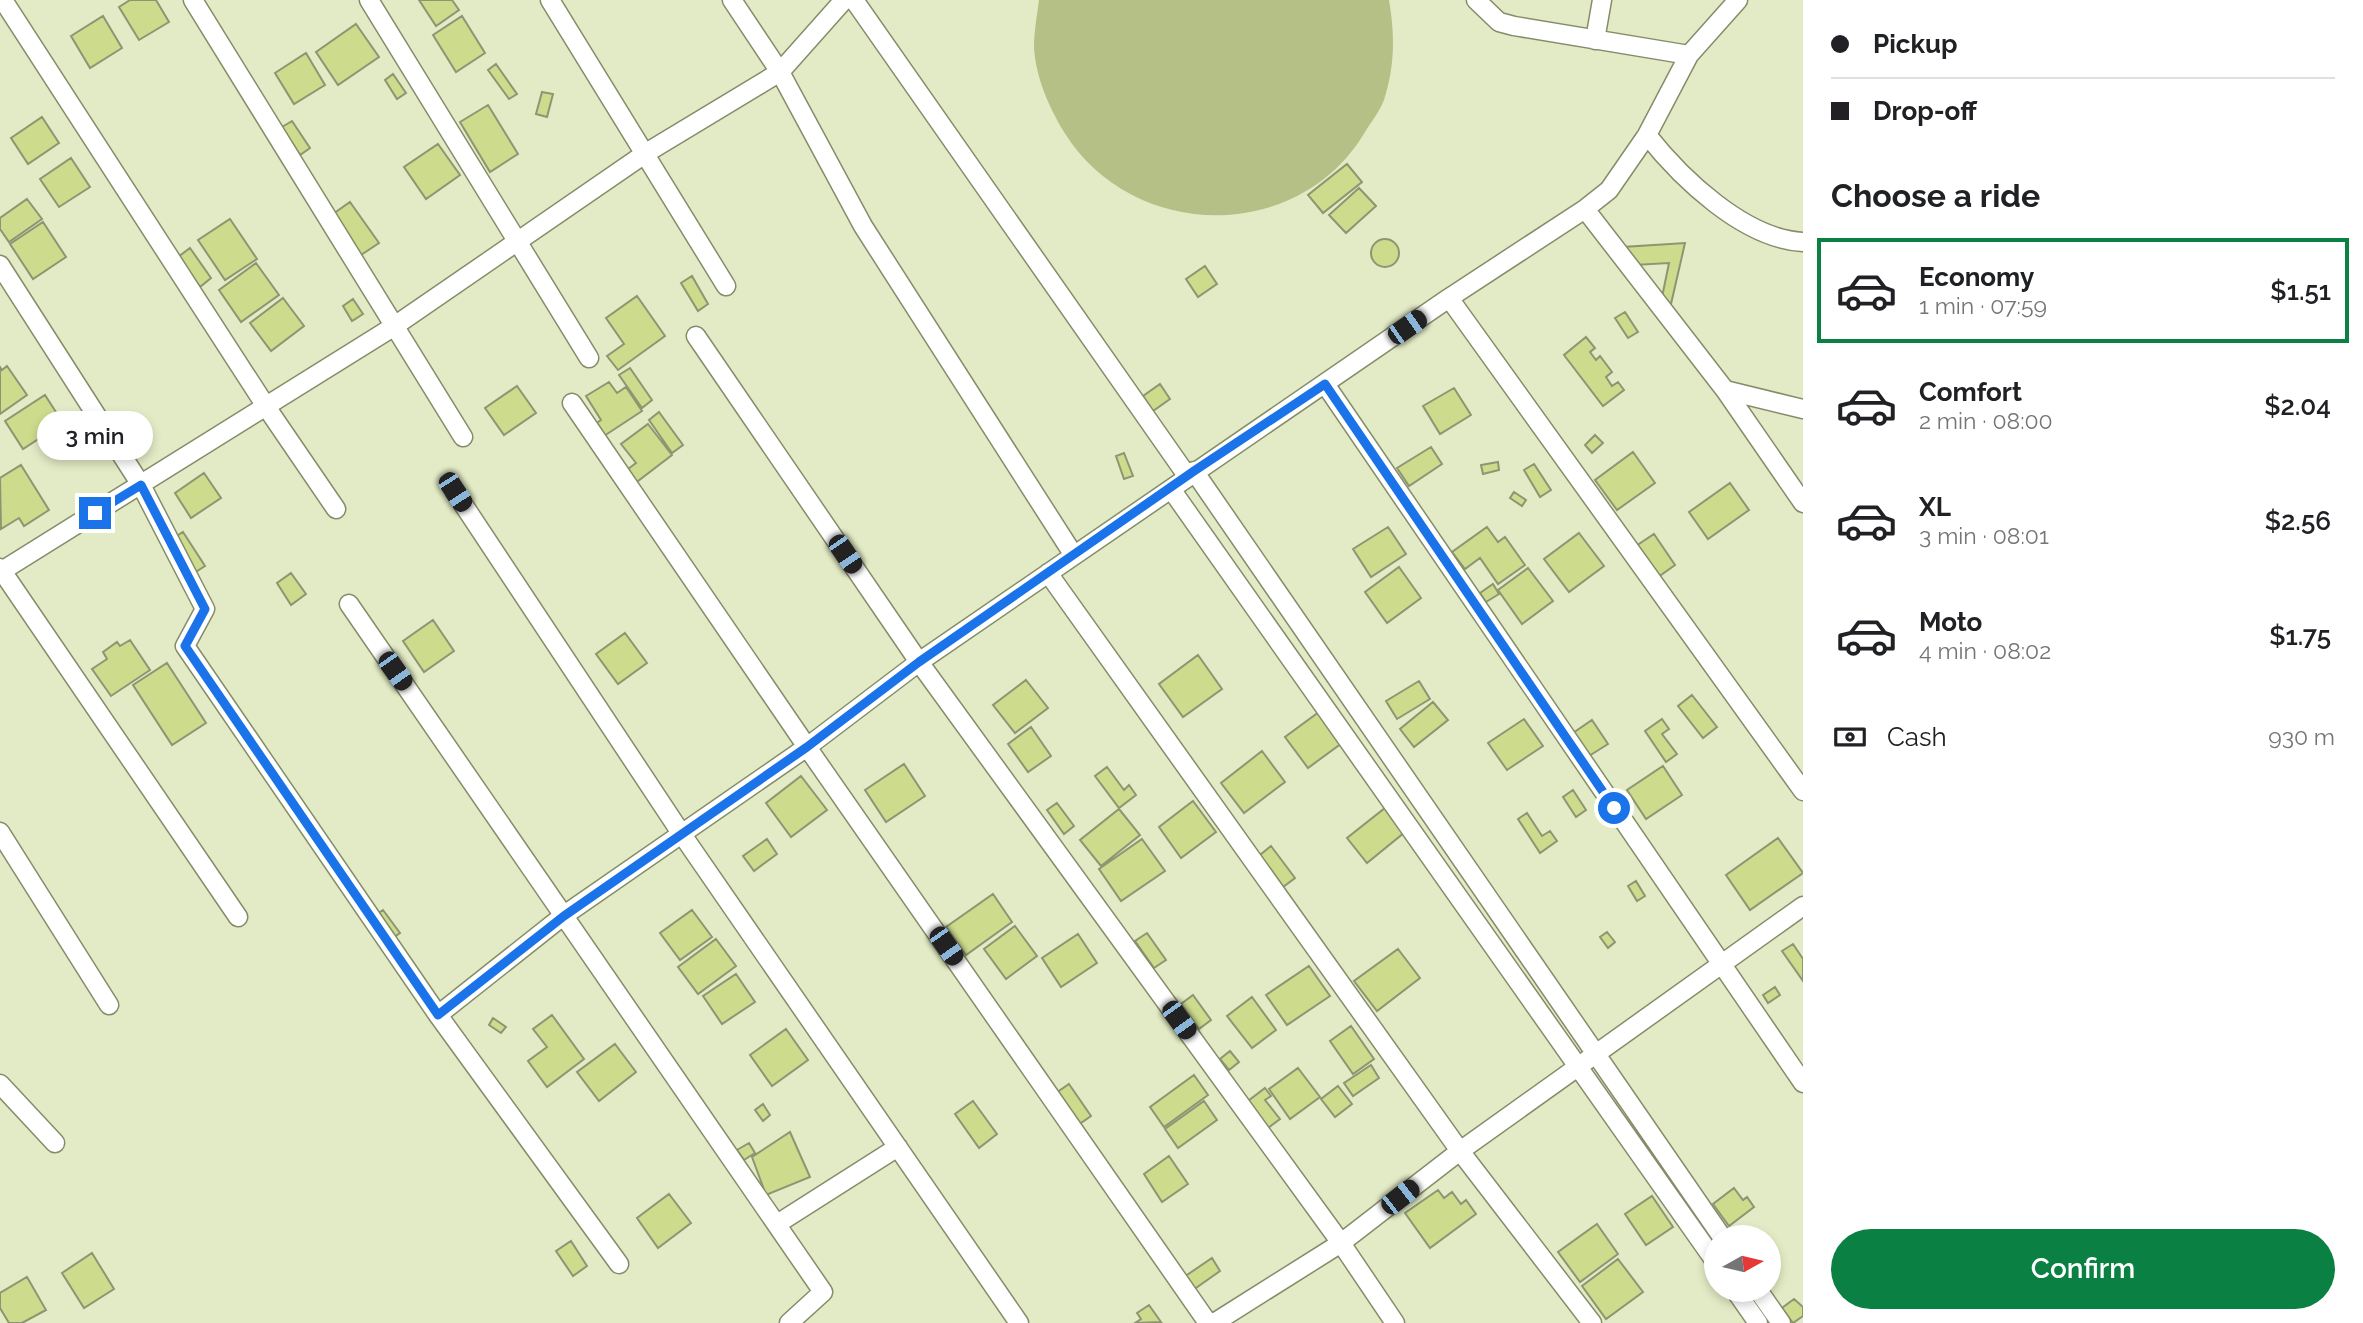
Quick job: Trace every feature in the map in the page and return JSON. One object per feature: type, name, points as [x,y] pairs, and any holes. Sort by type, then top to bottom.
[{"type":"street","points":[[3,0],[267,408],[336,509]]},
{"type":"street","points":[[193,0],[463,437]]},
{"type":"street","points":[[369,0],[589,358]]},
{"type":"street","points":[[550,0],[726,286]]},
{"type":"street","points":[[732,0],[780,72],[863,226],[1073,555]]},
{"type":"street","points":[[238,917],[1,570],[267,408],[518,243],[646,153],[780,72],[844,0]]},
{"type":"street","points":[[854,0],[1191,474],[1714,1225]]},
{"type":"street","points":[[1476,0],[1499,22],[1689,55]]},
{"type":"street","points":[[1595,40],[1602,0]]},
{"type":"street","points":[[438,1015],[564,916],[807,747],[919,662],[1448,298],[1585,209],[1609,190],[1647,135],[1689,55],[1738,0]]},
{"type":"street","points":[[1647,135],[1673,168],[1747,225],[1790,241],[1803,242]]},
{"type":"street","points":[[1585,209],[1725,390],[1803,503]]},
{"type":"street","points":[[0,265],[7,288],[141,485],[205,609],[185,646],[438,1015],[619,1264]]},
{"type":"street","points":[[1448,298],[1803,791]]},
{"type":"street","points":[[696,336],[919,662],[1341,1243],[1395,1323]]},
{"type":"street","points":[[1325,384],[1803,1083]]},
{"type":"street","points":[[1725,390],[1803,409]]},
{"type":"street","points":[[572,403],[807,747],[1208,1323]]},
{"type":"street","points":[[1171,489],[1704,1246]]},
{"type":"street","points":[[455,492],[681,833],[1019,1323]]},
{"type":"street","points":[[1048,573],[1460,1150],[1592,1323]]},
{"type":"street","points":[[349,604],[823,1292],[789,1323]]},
{"type":"street","points":[[0,832],[109,1005]]},
{"type":"street","points":[[1214,1323],[1341,1243],[1460,1150],[1803,906]]},
{"type":"street","points":[[0,1084],[55,1143]]},
{"type":"street","points":[[777,1224],[898,1147]]},
{"type":"street","points":[[1743,1302],[1754,1318]]},
{"type":"street","points":[[1766,1302],[1781,1323]]},
{"type":"green space","points":[[1039,0],[1389,0],[1393,50],[1388,87],[1382,104],[1365,132],[1336,169],[1300,195],[1259,210],[1215,215],[1172,210],[1130,194],[1094,168],[1064,132],[1053,113],[1037,70],[1034,36]]},
{"type":"building","points":[[130,0],[156,0],[169,22],[139,40],[119,7]]},
{"type":"building","points":[[419,0],[452,0],[459,10],[436,26]]},
{"type":"building","points":[[103,16],[122,48],[90,68],[71,36]]},
{"type":"building","points":[[462,16],[485,53],[456,72],[433,35]]},
{"type":"building","points":[[356,24],[379,57],[338,85],[316,52]]},
{"type":"building","points":[[306,53],[325,85],[294,104],[275,73]]},
{"type":"building","points":[[496,64],[517,94],[509,99],[488,70]]},
{"type":"building","points":[[393,74],[406,93],[397,99],[385,80]]},
{"type":"building","points":[[542,92],[553,94],[547,117],[536,114]]},
{"type":"building","points":[[488,105],[518,154],[490,172],[460,122]]},
{"type":"building","points":[[42,117],[59,143],[28,164],[11,138]]},
{"type":"building","points":[[292,121],[310,148],[300,155],[282,127]]},
{"type":"building","points":[[438,144],[460,175],[426,199],[404,167]]},
{"type":"building","points":[[71,158],[90,187],[59,207],[40,179]]},
{"type":"building","points":[[1347,164],[1362,182],[1323,213],[1308,195]]},
{"type":"building","points":[[1359,188],[1376,206],[1346,233],[1329,215]]},
{"type":"building","points":[[27,199],[42,219],[9,242],[0,229],[0,218]]},
{"type":"building","points":[[350,202],[379,243],[361,255],[333,214]]},
{"type":"building","points":[[230,219],[257,259],[225,280],[198,240]]},
{"type":"building","points":[[43,222],[66,257],[33,279],[10,244]]},
{"type":"building","points":[[1385,239],[1395,243],[1399,253],[1395,263],[1385,267],[1375,263],[1371,253],[1375,243]]},
{"type":"building","points":[[1685,243],[1671,304],[1661,302],[1669,263],[1634,265],[1623,247]]},
{"type":"building","points":[[190,248],[211,278],[200,287],[178,257]]},
{"type":"building","points":[[256,263],[279,295],[241,322],[219,290]]},
{"type":"building","points":[[1205,266],[1217,284],[1198,297],[1186,279]]},
{"type":"building","points":[[692,276],[708,304],[698,311],[681,283]]},
{"type":"building","points":[[637,296],[665,336],[618,370],[607,356],[624,344],[606,318]]},
{"type":"building","points":[[283,298],[304,326],[271,351],[250,323]]},
{"type":"building","points":[[353,299],[363,314],[352,321],[343,306]]},
{"type":"building","points":[[1625,312],[1638,332],[1628,338],[1615,318]]},
{"type":"building","points":[[1586,337],[1595,348],[1590,352],[1596,360],[1600,356],[1612,372],[1606,377],[1612,386],[1618,382],[1624,390],[1603,406],[1564,355]]},
{"type":"building","points":[[7,366],[27,395],[0,414],[0,367],[2,370]]},
{"type":"building","points":[[630,368],[652,400],[642,408],[619,375]]},
{"type":"building","points":[[609,382],[617,393],[626,387],[642,411],[601,438],[592,426],[601,420],[586,396]]},
{"type":"building","points":[[1160,384],[1170,399],[1153,411],[1143,396]]},
{"type":"building","points":[[517,386],[536,413],[504,435],[485,408]]},
{"type":"building","points":[[1454,388],[1471,415],[1440,434],[1423,406]]},
{"type":"building","points":[[45,395],[63,423],[23,449],[5,421]]},
{"type":"building","points":[[659,412],[683,445],[672,453],[649,420]]},
{"type":"building","points":[[648,424],[672,455],[634,484],[624,472],[636,463],[621,444]]},
{"type":"building","points":[[1595,435],[1603,443],[1592,453],[1585,445]]},
{"type":"building","points":[[1431,447],[1442,464],[1409,486],[1397,468]]},
{"type":"building","points":[[1633,452],[1655,483],[1617,510],[1595,480]]},
{"type":"building","points":[[1124,453],[1133,476],[1124,479],[1116,456]]},
{"type":"building","points":[[1498,462],[1499,470],[1483,474],[1481,465]]},
{"type":"building","points":[[1534,464],[1551,490],[1540,497],[1524,470]]},
{"type":"building","points":[[21,465],[49,510],[24,526],[19,518],[1,529],[0,478]]},
{"type":"building","points":[[204,473],[221,498],[191,518],[175,493]]},
{"type":"building","points":[[1730,483],[1749,510],[1708,539],[1689,512]]},
{"type":"building","points":[[1514,492],[1526,500],[1522,506],[1510,498]]},
{"type":"building","points":[[1388,527],[1406,554],[1371,577],[1353,549]]},
{"type":"building","points":[[1487,527],[1498,542],[1505,537],[1525,565],[1498,584],[1480,558],[1465,569],[1452,552]]},
{"type":"building","points":[[183,532],[205,566],[194,573],[172,539]]},
{"type":"building","points":[[1579,533],[1604,566],[1569,592],[1544,559]]},
{"type":"building","points":[[1654,534],[1675,565],[1654,580],[1633,548]]},
{"type":"building","points":[[1399,567],[1421,598],[1387,623],[1365,592]]},
{"type":"building","points":[[1528,568],[1553,601],[1522,624],[1498,590]]},
{"type":"building","points":[[291,573],[306,594],[291,605],[277,583]]},
{"type":"building","points":[[1493,584],[1499,594],[1486,602],[1480,593]]},
{"type":"building","points":[[433,620],[454,651],[424,672],[403,641]]},
{"type":"building","points":[[625,633],[647,663],[618,684],[596,654]]},
{"type":"building","points":[[130,640],[150,670],[111,696],[92,669],[107,659],[103,652],[117,642],[120,646]]},
{"type":"building","points":[[1198,655],[1222,689],[1183,717],[1159,684]]},
{"type":"building","points":[[167,663],[206,723],[172,745],[133,685]]},
{"type":"building","points":[[1026,680],[1048,708],[1015,733],[993,705]]},
{"type":"building","points":[[1419,681],[1430,699],[1397,719],[1386,701]]},
{"type":"building","points":[[1692,695],[1717,727],[1703,738],[1678,706]]},
{"type":"building","points":[[1433,702],[1448,720],[1414,747],[1400,729]]},
{"type":"building","points":[[1319,712],[1342,743],[1308,768],[1285,737]]},
{"type":"building","points":[[1524,719],[1543,746],[1507,770],[1488,743]]},
{"type":"building","points":[[1662,719],[1669,729],[1662,734],[1677,754],[1666,762],[1645,731]]},
{"type":"building","points":[[1592,720],[1608,744],[1589,756],[1573,733]]},
{"type":"building","points":[[1031,727],[1051,756],[1028,772],[1008,744]]},
{"type":"building","points":[[1262,751],[1285,782],[1244,813],[1221,783]]},
{"type":"building","points":[[904,764],[925,796],[886,822],[865,790]]},
{"type":"building","points":[[1663,766],[1682,795],[1646,819],[1627,790]]},
{"type":"building","points":[[1107,767],[1124,790],[1129,785],[1136,795],[1119,808],[1095,776]]},
{"type":"building","points":[[801,776],[827,810],[791,837],[766,803]]},
{"type":"building","points":[[1573,790],[1586,810],[1576,817],[1563,797]]},
{"type":"building","points":[[1193,801],[1216,832],[1181,858],[1159,827]]},
{"type":"building","points":[[1057,803],[1074,826],[1064,834],[1047,810]]},
{"type":"building","points":[[1385,808],[1405,832],[1367,863],[1347,838]]},
{"type":"building","points":[[1119,809],[1140,835],[1101,866],[1080,840]]},
{"type":"building","points":[[1527,813],[1542,836],[1550,831],[1557,841],[1540,853],[1518,819]]},
{"type":"building","points":[[1778,838],[1803,873],[1750,910],[1726,875]]},
{"type":"building","points":[[767,839],[777,854],[754,871],[743,856]]},
{"type":"building","points":[[1142,839],[1165,871],[1121,901],[1099,869]]},
{"type":"building","points":[[1271,846],[1295,878],[1283,887],[1260,855]]},
{"type":"building","points":[[1636,881],[1645,896],[1637,901],[1628,886]]},
{"type":"building","points":[[993,894],[1012,922],[966,955],[946,927]]},
{"type":"building","points":[[383,910],[400,933],[390,940],[374,916]]},
{"type":"building","points":[[692,910],[712,937],[680,960],[660,933]]},
{"type":"building","points":[[1015,926],[1037,956],[1006,979],[984,949]]},
{"type":"building","points":[[1607,932],[1615,942],[1608,948],[1600,937]]},
{"type":"building","points":[[1147,933],[1166,960],[1154,968],[1135,941]]},
{"type":"building","points":[[1078,934],[1097,963],[1061,987],[1042,958]]},
{"type":"building","points":[[716,939],[736,966],[698,994],[678,967]]},
{"type":"building","points":[[1793,944],[1803,959],[1803,981],[1782,951]]},
{"type":"building","points":[[1398,949],[1420,978],[1377,1011],[1354,981]]},
{"type":"building","points":[[1309,966],[1330,996],[1287,1025],[1266,995]]},
{"type":"building","points":[[736,974],[755,1002],[722,1024],[703,996]]},
{"type":"building","points":[[1775,987],[1780,995],[1768,1003],[1763,995]]},
{"type":"building","points":[[1193,995],[1211,1020],[1199,1029],[1181,1004]]},
{"type":"building","points":[[1252,997],[1276,1030],[1252,1048],[1227,1016]]},
{"type":"building","points":[[552,1015],[584,1059],[547,1087],[528,1061],[547,1047],[533,1029]]},
{"type":"building","points":[[493,1018],[506,1027],[501,1033],[489,1025]]},
{"type":"building","points":[[1351,1026],[1374,1059],[1353,1074],[1330,1041]]},
{"type":"building","points":[[786,1029],[808,1060],[772,1086],[750,1055]]},
{"type":"building","points":[[615,1044],[636,1072],[599,1101],[577,1072]]},
{"type":"building","points":[[1230,1051],[1239,1062],[1229,1070],[1220,1059]]},
{"type":"building","points":[[1371,1065],[1379,1078],[1353,1096],[1344,1083]]},
{"type":"building","points":[[1298,1068],[1320,1097],[1290,1119],[1269,1089]]},
{"type":"building","points":[[1194,1075],[1208,1095],[1164,1127],[1150,1107]]},
{"type":"building","points":[[1069,1084],[1091,1116],[1078,1125],[1056,1093]]},
{"type":"building","points":[[1338,1086],[1352,1104],[1335,1117],[1321,1099]]},
{"type":"building","points":[[1265,1088],[1271,1096],[1265,1100],[1280,1119],[1268,1128],[1248,1101]]},
{"type":"building","points":[[973,1101],[997,1134],[979,1148],[955,1114]]},
{"type":"building","points":[[1204,1101],[1217,1120],[1178,1148],[1165,1129]]},
{"type":"building","points":[[763,1104],[770,1115],[763,1121],[755,1110]]},
{"type":"building","points":[[790,1132],[810,1177],[766,1195],[752,1157]]},
{"type":"building","points":[[749,1143],[755,1153],[744,1160],[737,1150]]},
{"type":"building","points":[[1169,1156],[1188,1184],[1162,1202],[1144,1174]]},
{"type":"building","points":[[1734,1188],[1743,1200],[1747,1197],[1754,1207],[1728,1225],[1713,1204]]},
{"type":"building","points":[[1438,1190],[1444,1198],[1452,1192],[1461,1204],[1466,1200],[1476,1214],[1430,1248],[1405,1213]]},
{"type":"building","points":[[669,1194],[691,1223],[658,1248],[637,1218]]},
{"type":"building","points":[[1652,1196],[1673,1227],[1646,1245],[1625,1214]]},
{"type":"building","points":[[1597,1224],[1618,1254],[1580,1282],[1558,1252]]},
{"type":"building","points":[[571,1241],[587,1266],[573,1276],[556,1251]]},
{"type":"building","points":[[92,1253],[114,1289],[84,1308],[62,1273]]},
{"type":"building","points":[[1212,1258],[1220,1271],[1193,1290],[1184,1277]]},
{"type":"building","points":[[1618,1259],[1643,1292],[1606,1319],[1582,1286]]},
{"type":"building","points":[[27,1277],[46,1310],[22,1323],[9,1323],[0,1308],[0,1293]]},
{"type":"building","points":[[1794,1299],[1803,1307],[1803,1316],[1793,1323],[1782,1308]]},
{"type":"building","points":[[1149,1305],[1161,1322],[1135,1323],[1141,1319],[1137,1313]]},
{"type":"route","points":[[95,513],[141,485],[205,609],[185,646],[438,1015],[564,916],[807,747],[919,662],[1149,505],[1194,471],[1325,384],[1614,808]]}]
